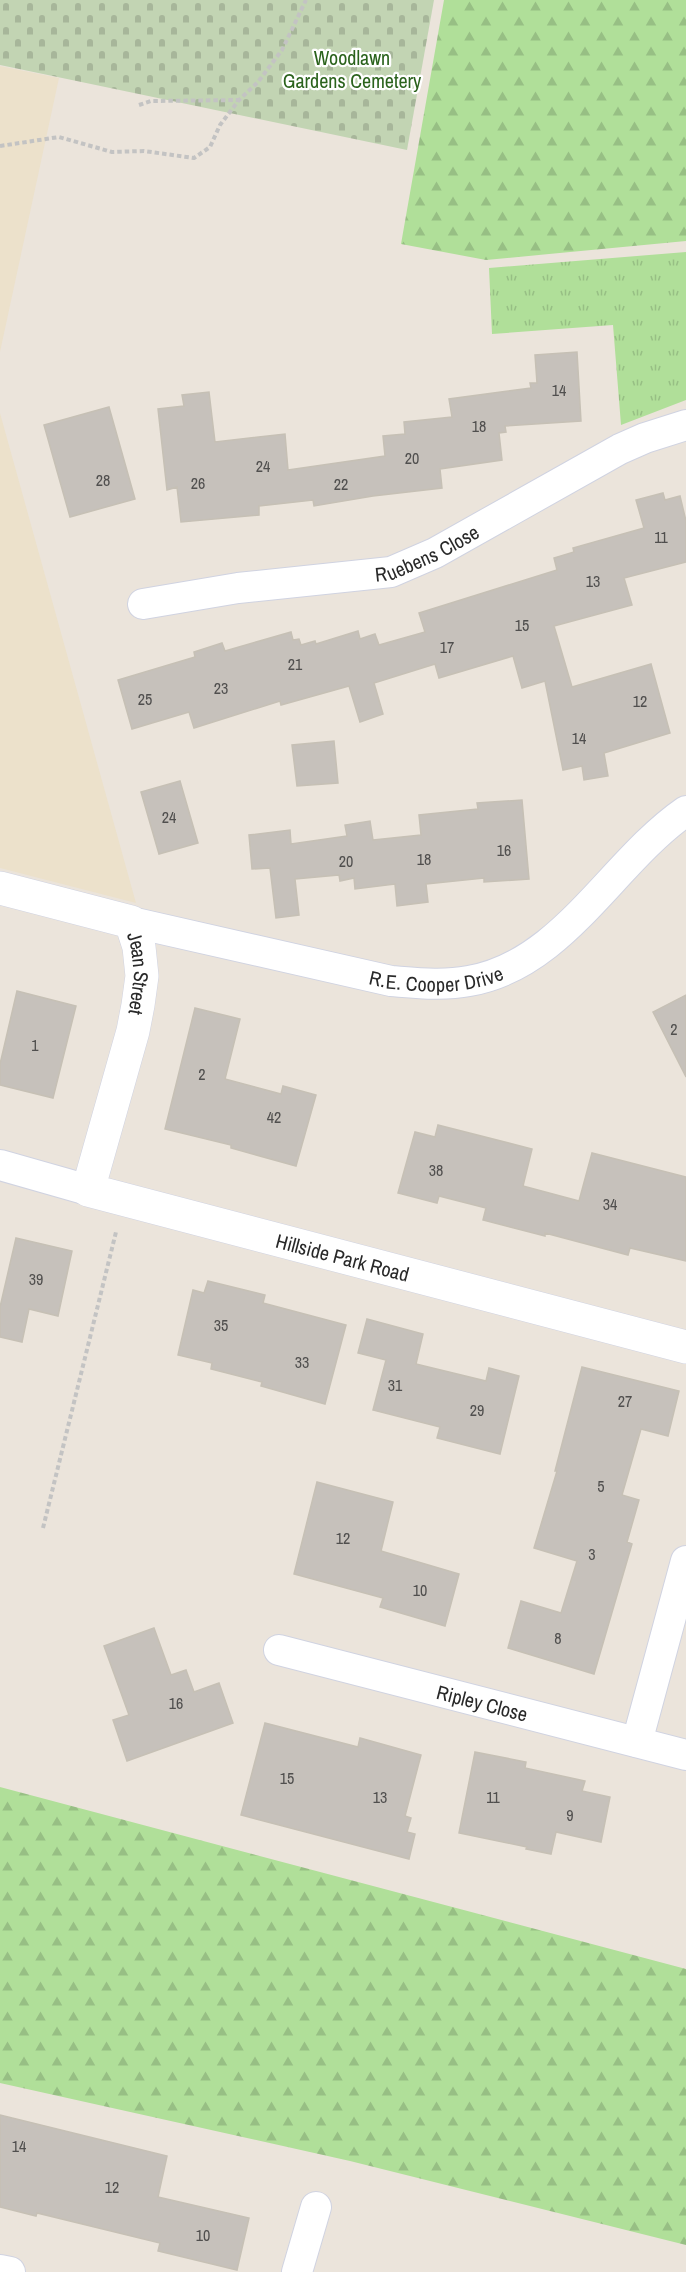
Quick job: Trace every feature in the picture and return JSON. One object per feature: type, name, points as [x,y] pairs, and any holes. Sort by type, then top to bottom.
[{"type":"street","name":"Ruebens Close","points":[[143,604],[238,588],[391,572],[435,553],[620,449],[686,425]]},
{"type":"street","name":"R.E. Cooper Drive","points":[[131,922],[391,981],[423,984],[469,981],[504,971],[528,957],[582,913],[649,842],[686,811]]},
{"type":"street","name":"Jean Street","points":[[0,888],[131,922],[139,947],[142,976],[133,1031],[88,1190]]},
{"type":"street","name":"Hillside Park Road","points":[[0,1165],[686,1347]]},
{"type":"street","points":[[638,1743],[686,1561]]},
{"type":"street","name":"Ripley Close","points":[[279,1650],[686,1755]]},
{"type":"street","points":[[297,2272],[316,2207]]},
{"type":"street","points":[[0,2270],[10,2272]]},
{"type":"path","points":[[0,146],[59,137],[112,152],[144,151],[194,158],[210,147],[220,125],[239,100],[258,82],[282,50],[306,0]]},
{"type":"path","points":[[139,105],[151,101],[239,100]]},
{"type":"path","points":[[43,1528],[123,1199]]},
{"type":"shaded area","points":[[0,66],[59,78],[0,352]]},
{"type":"shaded area","points":[[0,413],[136,903],[0,868]]},
{"type":"green space","name":"Woodlawn Gardens Cemetery","points":[[0,0],[434,0],[407,150],[0,65]]},
{"type":"green space","points":[[444,0],[686,0],[686,241],[486,260],[401,244]]},
{"type":"green space","points":[[686,252],[686,400],[621,425],[613,325],[492,334],[489,268]]},
{"type":"green space","points":[[0,1787],[686,1969],[686,2245],[350,2161],[0,2083]]},
{"type":"building","points":[[577,352],[581,421],[505,426],[506,432],[499,433],[502,460],[440,469],[442,488],[314,506],[313,500],[259,506],[259,515],[181,522],[177,487],[167,490],[158,409],[184,406],[182,395],[209,392],[215,442],[285,434],[288,470],[385,456],[383,436],[405,434],[404,422],[452,417],[449,399],[531,388],[530,383],[537,383],[535,355]]},
{"type":"building","points":[[109,407],[135,499],[70,517],[44,425]]},
{"type":"building","points":[[663,493],[665,500],[680,496],[686,521],[686,562],[624,578],[632,605],[554,626],[572,687],[651,664],[670,733],[604,753],[608,776],[584,780],[582,766],[563,770],[545,681],[522,688],[513,656],[439,678],[435,664],[374,683],[383,714],[360,722],[349,686],[281,705],[280,701],[194,728],[189,712],[132,729],[118,680],[195,657],[194,652],[222,643],[225,651],[291,632],[293,640],[299,639],[301,645],[315,641],[316,644],[358,631],[360,639],[375,634],[379,645],[425,632],[419,613],[557,570],[554,558],[574,552],[573,548],[644,528],[636,500]]},
{"type":"building","points":[[334,741],[338,783],[297,786],[292,745]]},
{"type":"building","points":[[180,781],[198,843],[159,854],[141,792]]},
{"type":"building","points":[[522,800],[529,879],[484,882],[484,878],[426,884],[428,902],[397,906],[395,884],[355,889],[354,878],[340,881],[339,875],[295,879],[299,915],[276,918],[270,868],[252,869],[249,835],[290,830],[291,844],[347,836],[345,825],[370,821],[373,840],[421,835],[419,815],[478,809],[477,803]]},
{"type":"building","points":[[17,991],[76,1006],[53,1098],[0,1085],[0,1064]]},
{"type":"building","points":[[686,995],[686,1077],[653,1012]]},
{"type":"building","points":[[195,1008],[240,1019],[225,1079],[281,1094],[283,1086],[316,1095],[296,1166],[231,1148],[231,1145],[165,1129]]},
{"type":"building","points":[[438,1125],[532,1149],[523,1186],[579,1201],[592,1153],[686,1177],[686,1261],[630,1248],[628,1255],[545,1233],[545,1236],[483,1220],[486,1208],[439,1196],[437,1203],[398,1193],[415,1132],[435,1137]]},
{"type":"building","points":[[16,1238],[72,1251],[58,1316],[29,1309],[22,1342],[0,1337],[0,1307]]},
{"type":"building","points":[[208,1281],[265,1295],[263,1303],[346,1325],[325,1404],[261,1386],[262,1382],[211,1369],[212,1363],[178,1355],[193,1290],[204,1293]]},
{"type":"building","points":[[367,1319],[423,1334],[416,1364],[486,1381],[489,1368],[519,1376],[500,1454],[437,1438],[440,1427],[373,1410],[386,1360],[358,1353]]},
{"type":"building","points":[[582,1367],[679,1391],[668,1436],[641,1429],[622,1495],[639,1500],[627,1542],[632,1544],[594,1674],[508,1648],[521,1601],[561,1613],[577,1561],[534,1548],[557,1471],[555,1471]]},
{"type":"building","points":[[317,1482],[393,1502],[381,1551],[459,1574],[445,1626],[380,1607],[383,1598],[294,1574]]},
{"type":"building","points":[[154,1628],[171,1675],[186,1670],[194,1692],[219,1683],[233,1723],[127,1761],[113,1720],[129,1715],[104,1646]]},
{"type":"building","points":[[265,1723],[358,1747],[360,1738],[421,1755],[405,1816],[411,1818],[407,1832],[415,1834],[409,1859],[241,1815]]},
{"type":"building","points":[[475,1752],[526,1762],[525,1768],[585,1781],[582,1791],[610,1797],[601,1842],[556,1832],[551,1854],[459,1833]]},
{"type":"building","points":[[0,2115],[167,2156],[158,2197],[249,2218],[237,2270],[158,2251],[160,2243],[37,2213],[36,2216],[0,2207]]}]
